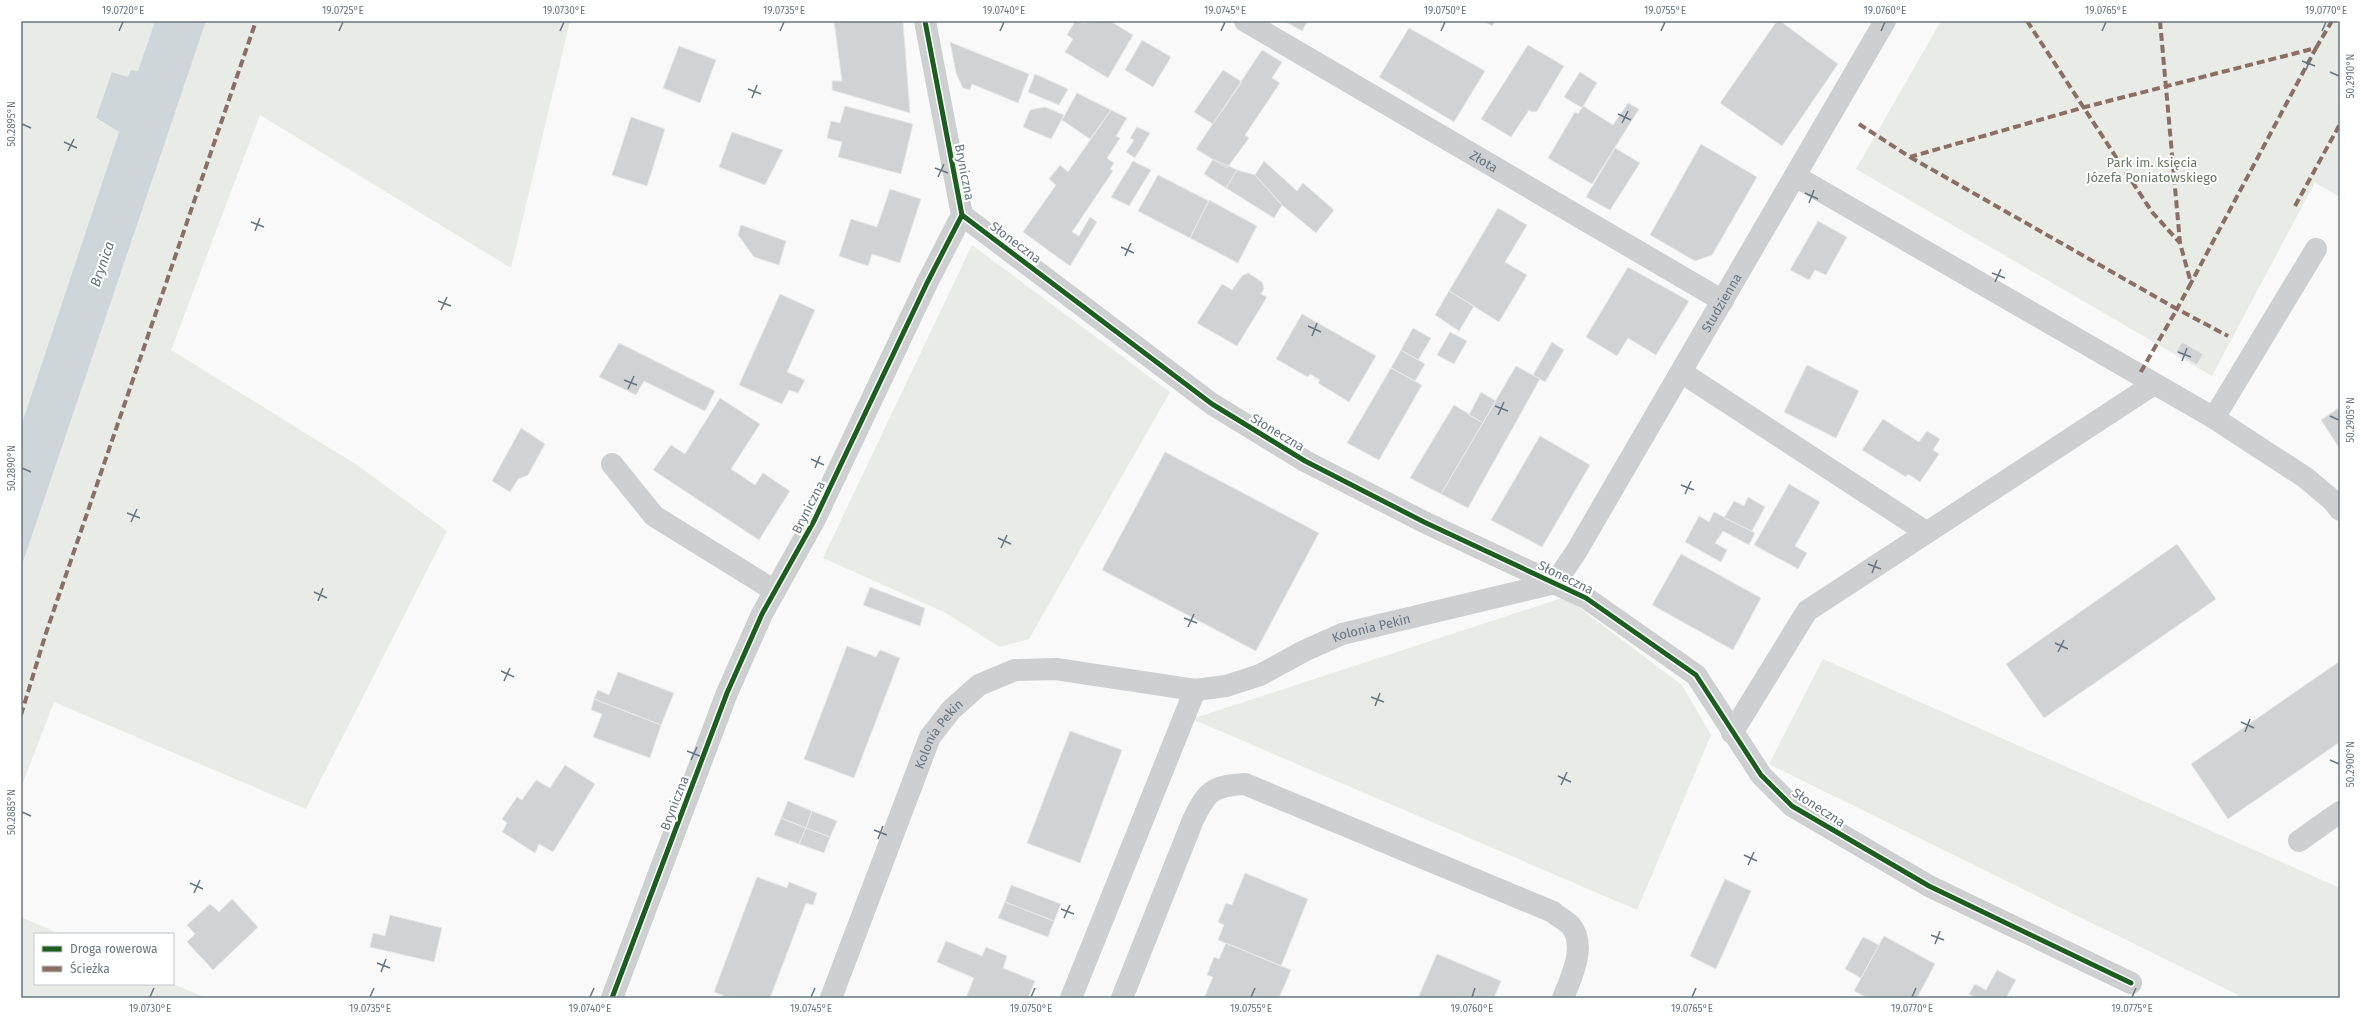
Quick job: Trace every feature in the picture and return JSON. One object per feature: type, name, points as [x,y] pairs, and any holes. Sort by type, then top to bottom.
[{"type":"street","name":"Bryniczna","points":[[612,998],[726,693],[762,614],[814,521],[924,290],[962,215],[925,21]]},
{"type":"street","name":"Złota","points":[[1245,21],[1722,301]]},
{"type":"street","name":"Studzienna","points":[[1555,583],[1576,552],[1795,176],[1876,24]]},
{"type":"street","points":[[1795,176],[2214,418],[2306,478],[2332,500],[2340,510]]},
{"type":"street","name":"Słoneczna","points":[[962,215],[1212,404],[1305,461],[1424,522],[1586,598],[1696,675],[1760,775],[1792,806],[1929,886],[2131,983]]},
{"type":"street","points":[[2214,418],[2316,249]]},
{"type":"street","points":[[1681,372],[1926,532]]},
{"type":"street","points":[[1732,733],[1807,611],[2154,384]]},
{"type":"street","points":[[612,464],[654,516],[775,590]]},
{"type":"street","name":"Kolonia Pekin","points":[[831,998],[930,737],[951,710],[979,685],[1015,670],[1056,669],[1195,690],[1226,686],[1260,675],[1304,651],[1342,634],[1555,583]]},
{"type":"street","points":[[1071,998],[1195,690]]},
{"type":"street","points":[[1122,998],[1193,820],[1204,798],[1222,786],[1245,784],[1553,912],[1571,926],[1578,946],[1576,964],[1563,998]]},
{"type":"street","points":[[2299,841],[2340,812]]},
{"type":"shaded area","points":[[2340,135],[2340,197],[2314,182]]},
{"type":"green space","points":[[21,21],[155,21],[138,71],[129,77],[96,119],[119,132],[21,426]]},
{"type":"green space","points":[[206,21],[570,21],[511,268],[260,115],[171,350],[357,465],[447,531],[306,809],[54,702],[21,788],[21,568]]},
{"type":"green space","name":"Park im. księcia Józefa Poniatowskiego","points":[[1941,21],[2340,21],[2340,135],[2212,376],[1856,169]]},
{"type":"green space","points":[[972,245],[1170,392],[1029,639],[1000,647],[944,612],[823,558]]},
{"type":"green space","points":[[1565,597],[1682,685],[1711,735],[1637,910],[1192,719]]},
{"type":"green space","points":[[1823,659],[2340,888],[2340,998],[2236,998],[2238,995],[1769,764]]},
{"type":"green space","points":[[21,917],[58,933],[34,933],[34,985],[174,984],[206,998],[21,998]]},
{"type":"water","name":"Brynica","points":[[155,21],[206,21],[21,568],[21,426],[119,132],[96,118],[112,72],[128,77],[131,70],[138,71]]},
{"type":"building","points":[[834,21],[903,21],[910,113],[832,90],[832,81],[842,81]]},
{"type":"building","points":[[1075,21],[1082,23],[1110,21],[1133,35],[1108,78],[1065,52],[1073,39],[1067,35]]},
{"type":"building","points":[[1284,21],[1308,21],[1302,31]]},
{"type":"building","points":[[1483,21],[1496,21],[1492,26]]},
{"type":"building","points":[[1777,21],[1780,21],[1838,64],[1782,146],[1720,103]]},
{"type":"building","points":[[1409,28],[1485,71],[1454,122],[1379,77]]},
{"type":"building","points":[[1142,40],[1171,57],[1153,87],[1125,70]]},
{"type":"building","points":[[950,42],[1029,74],[1018,103],[972,84],[970,90],[963,88],[956,73]]},
{"type":"building","points":[[1528,45],[1564,66],[1537,111],[1532,112],[1529,110],[1511,137],[1481,119]]},
{"type":"building","points":[[679,46],[716,60],[700,103],[663,88]]},
{"type":"building","points":[[1262,50],[1282,62],[1272,78],[1280,83],[1245,135],[1249,138],[1227,168],[1196,149]]},
{"type":"building","points":[[1223,70],[1242,82],[1213,124],[1194,112]]},
{"type":"building","points":[[1580,72],[1597,83],[1582,108],[1564,97]]},
{"type":"building","points":[[1035,74],[1068,89],[1059,105],[1028,92]]},
{"type":"building","points":[[1077,93],[1111,110],[1090,139],[1062,120]]},
{"type":"building","points":[[1628,103],[1639,109],[1592,184],[1548,158],[1575,112],[1578,114],[1583,106],[1613,125]]},
{"type":"building","points":[[845,106],[913,124],[901,174],[838,157],[842,142],[827,138],[831,121],[840,123]]},
{"type":"building","points":[[1045,107],[1064,115],[1051,139],[1023,127],[1030,110]]},
{"type":"building","points":[[1111,110],[1127,118],[1116,136],[1120,138],[1107,158],[1114,163],[1110,169],[1113,171],[1072,232],[1079,236],[1090,217],[1097,222],[1070,266],[1023,232],[1056,185],[1049,179],[1060,165],[1068,172]]},
{"type":"building","points":[[631,117],[665,129],[647,186],[612,175]]},
{"type":"building","points":[[1137,127],[1150,133],[1135,158],[1126,152],[1134,140],[1130,138]]},
{"type":"building","points":[[732,132],[783,150],[765,185],[719,167]]},
{"type":"building","points":[[1701,144],[1757,177],[1712,255],[1695,261],[1650,235]]},
{"type":"building","points":[[1615,148],[1640,163],[1610,210],[1586,197]]},
{"type":"building","points":[[1213,159],[1237,170],[1226,188],[1204,174]]},
{"type":"building","points":[[1133,161],[1151,170],[1129,206],[1111,197]]},
{"type":"building","points":[[1264,161],[1297,191],[1303,183],[1334,210],[1316,233],[1282,205],[1255,175]]},
{"type":"building","points":[[1237,170],[1255,175],[1282,205],[1274,218],[1226,188]]},
{"type":"building","points":[[1158,175],[1209,201],[1190,238],[1138,211]]},
{"type":"building","points":[[890,189],[921,199],[900,263],[872,254],[868,266],[839,256],[851,219],[877,227]]},
{"type":"building","points":[[1209,200],[1257,226],[1238,263],[1190,238]]},
{"type":"building","points":[[1498,208],[1527,225],[1505,262],[1527,275],[1499,322],[1449,291]]},
{"type":"building","points":[[1818,221],[1847,237],[1826,275],[1815,270],[1809,280],[1790,270]]},
{"type":"building","points":[[741,225],[786,241],[779,265],[754,257],[738,235]]},
{"type":"building","points":[[1628,267],[1689,301],[1656,355],[1628,338],[1617,356],[1586,337]]},
{"type":"building","points":[[1248,273],[1262,282],[1264,288],[1261,294],[1267,297],[1237,346],[1197,323],[1222,284],[1232,290],[1242,276]]},
{"type":"building","points":[[1449,291],[1474,306],[1459,331],[1435,315]]},
{"type":"building","points":[[780,294],[815,310],[787,372],[805,380],[798,393],[789,390],[782,404],[739,385]]},
{"type":"building","points":[[1302,314],[1376,356],[1349,402],[1318,383],[1320,380],[1310,374],[1308,377],[1276,359]]},
{"type":"building","points":[[1413,328],[1431,338],[1418,360],[1401,350]]},
{"type":"building","points":[[1450,332],[1467,341],[1454,364],[1437,355]]},
{"type":"building","points":[[1552,342],[1564,350],[1545,382],[1533,375]]},
{"type":"building","points":[[2182,342],[2203,354],[2197,365],[2176,352]]},
{"type":"building","points":[[619,343],[715,391],[705,411],[644,381],[636,395],[599,377]]},
{"type":"building","points":[[1401,350],[1425,364],[1415,381],[1391,368]]},
{"type":"building","points":[[1807,365],[1859,391],[1836,438],[1784,412]]},
{"type":"building","points":[[1516,366],[1540,379],[1468,508],[1441,494]]},
{"type":"building","points":[[1391,368],[1422,385],[1379,460],[1347,443]]},
{"type":"building","points":[[1481,392],[1496,401],[1483,423],[1469,415]]},
{"type":"building","points":[[720,398],[760,424],[731,469],[755,485],[763,473],[790,491],[759,540],[653,470],[671,445],[685,454]]},
{"type":"building","points":[[1454,405],[1483,423],[1441,494],[1410,478]]},
{"type":"building","points":[[2340,407],[2340,449],[2321,420]]},
{"type":"building","points":[[1883,419],[1919,442],[1927,431],[1940,439],[1933,450],[1939,454],[1920,482],[1908,474],[1906,477],[1862,450]]},
{"type":"building","points":[[521,428],[545,444],[528,475],[518,479],[510,492],[492,481]]},
{"type":"building","points":[[1540,436],[1590,465],[1542,547],[1491,520]]},
{"type":"building","points":[[1165,452],[1319,533],[1256,651],[1102,570]]},
{"type":"building","points":[[1789,484],[1820,502],[1795,546],[1807,553],[1798,569],[1754,545]]},
{"type":"building","points":[[1748,497],[1765,507],[1752,531],[1724,518],[1734,501],[1744,506]]},
{"type":"building","points":[[1714,512],[1755,533],[1749,545],[1723,531],[1715,543],[1727,550],[1721,562],[1685,542],[1699,516],[1709,522]]},
{"type":"building","points":[[2177,544],[2216,599],[2044,718],[2006,664]]},
{"type":"building","points":[[1681,554],[1761,598],[1733,650],[1652,605]]},
{"type":"building","points":[[870,587],[925,608],[920,626],[863,605]]},
{"type":"building","points":[[847,646],[876,657],[880,650],[900,658],[854,778],[804,759]]},
{"type":"building","points":[[2340,661],[2340,742],[2228,819],[2191,764]]},
{"type":"building","points":[[618,672],[674,693],[661,725],[594,699],[598,690],[609,695]]},
{"type":"building","points":[[594,699],[661,725],[650,758],[593,737],[602,714],[591,710]]},
{"type":"building","points":[[1070,731],[1122,750],[1080,863],[1027,843]]},
{"type":"building","points":[[565,765],[595,784],[553,852],[539,844],[535,853],[502,832],[507,823],[502,819],[517,797],[522,800],[536,780],[550,788]]},
{"type":"building","points":[[788,801],[812,811],[806,828],[781,818]]},
{"type":"building","points":[[812,811],[837,821],[830,837],[806,828]]},
{"type":"building","points":[[781,818],[806,828],[799,844],[774,835]]},
{"type":"building","points":[[806,828],[830,837],[824,853],[799,844]]},
{"type":"building","points":[[1245,873],[1308,899],[1281,966],[1218,940],[1224,925],[1218,922],[1226,903],[1232,905]]},
{"type":"building","points":[[757,877],[787,888],[789,882],[817,893],[813,905],[806,903],[770,998],[729,998],[714,992]]},
{"type":"building","points":[[1725,879],[1751,891],[1716,969],[1690,956]]},
{"type":"building","points":[[1011,885],[1061,904],[1054,921],[1005,902]]},
{"type":"building","points":[[232,899],[258,927],[213,970],[187,942],[195,934],[187,925],[210,904],[219,912]]},
{"type":"building","points":[[1005,902],[1054,921],[1048,937],[998,918]]},
{"type":"building","points":[[390,915],[442,928],[434,962],[370,947],[373,933],[385,936]]},
{"type":"building","points":[[1884,936],[1935,964],[1917,998],[1868,998],[1854,991]]},
{"type":"building","points":[[1863,937],[1879,945],[1861,978],[1845,969]]},
{"type":"building","points":[[946,941],[982,956],[986,947],[1007,956],[1003,968],[1035,981],[1028,998],[966,998],[974,978],[937,962]]},
{"type":"building","points":[[1226,943],[1291,970],[1279,998],[1204,998],[1213,977],[1207,975],[1214,957],[1219,959]]},
{"type":"building","points":[[1437,954],[1501,981],[1494,998],[1418,998]]},
{"type":"building","points":[[1997,970],[2016,980],[2006,998],[1975,998],[1969,994],[1975,984],[1986,990]]},
{"type":"marked path","points":[[21,715],[46,633],[256,21]]},
{"type":"marked path","points":[[2027,21],[2152,212],[2180,243]]},
{"type":"marked path","points":[[2160,21],[2180,243],[2191,283],[2177,309],[2228,336]]},
{"type":"marked path","points":[[2316,48],[2332,21]]},
{"type":"marked path","points":[[1859,124],[1910,157],[2085,107],[2316,48],[2191,283]]},
{"type":"marked path","points":[[2295,206],[2340,124]]},
{"type":"marked path","points":[[1910,157],[2177,309],[2139,375]]},
{"type":"cycle path","points":[[612,998],[727,693],[762,614],[814,521],[927,283],[962,215],[925,21]]},
{"type":"cycle path","points":[[962,215],[1212,404],[1305,461],[1424,522],[1586,598],[1696,675],[1761,775],[1792,806],[1929,886],[2131,983]]}]
